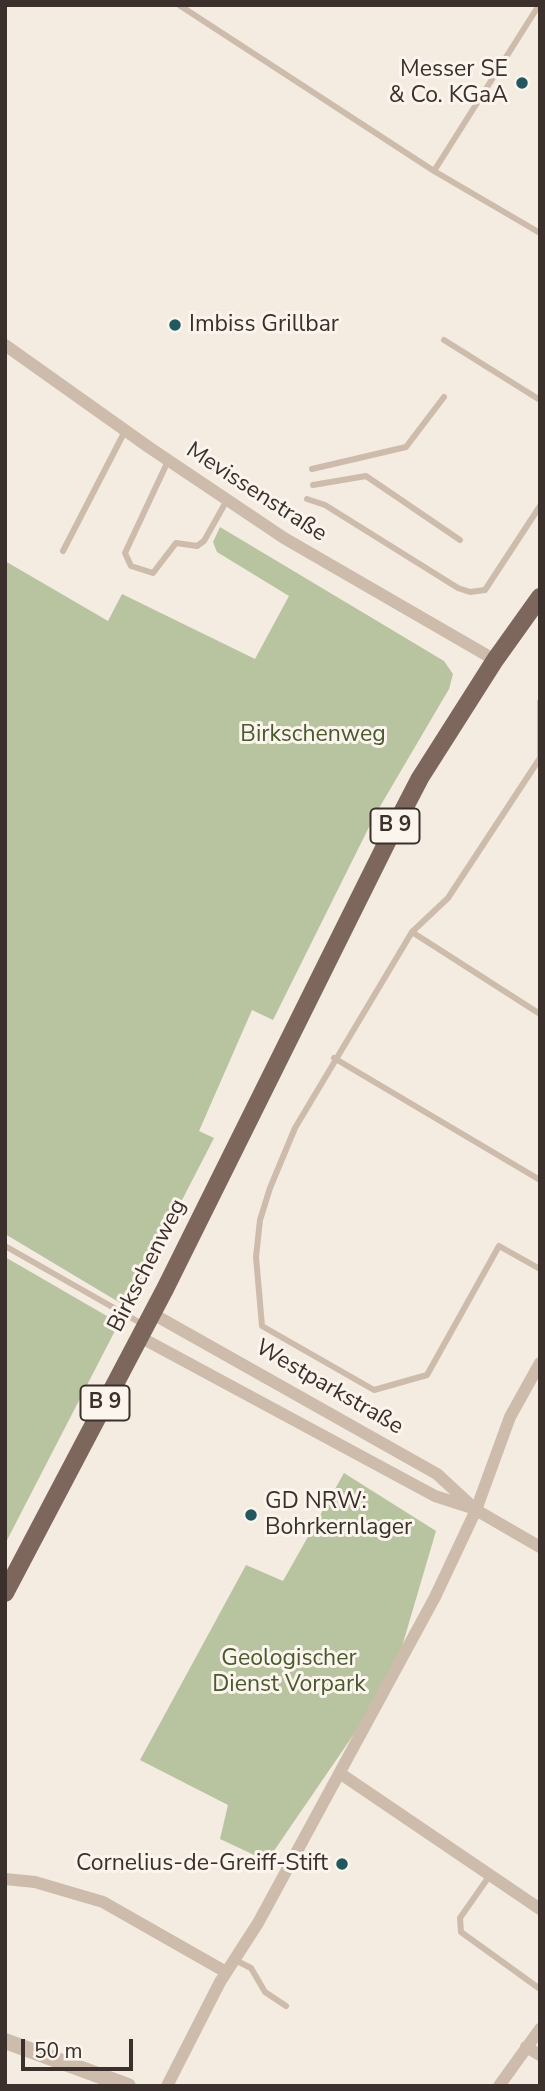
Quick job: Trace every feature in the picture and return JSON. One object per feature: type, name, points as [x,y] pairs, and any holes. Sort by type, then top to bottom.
[{"type":"main road","name":"Birkschenweg","points":[[5,1593],[146,1326],[282,1059],[330,950],[420,778],[495,660],[540,597]]},
{"type":"street","name":"Mevissenstraße","points":[[7,351],[285,538],[495,660]]},
{"type":"street","name":"Westparkstraße","points":[[146,1326],[437,1474],[476,1510]]},
{"type":"street","name":"Westparkstraße","points":[[146,1326],[435,1496],[476,1510],[540,1547]]},
{"type":"street","points":[[167,2086],[233,1959],[258,1923],[435,1597],[476,1510],[506,1426],[540,1363]]},
{"type":"street","points":[[341,1774],[540,1909]]},
{"type":"street","points":[[5,1880],[35,1882],[103,1902],[226,1972]]},
{"type":"street","points":[[499,2086],[540,2029]]},
{"type":"street","points":[[5,2041],[128,2086]]},
{"type":"street","points":[[526,2047],[540,2055]]},
{"type":"lane","points":[[179,5],[434,171],[540,233]]},
{"type":"lane","points":[[434,171],[539,5]]},
{"type":"lane","points":[[444,340],[540,400]]},
{"type":"lane","points":[[312,468],[407,447],[444,397]]},
{"type":"lane","points":[[63,551],[125,431]]},
{"type":"lane","points":[[168,461],[125,553],[131,566],[153,573],[176,543],[197,546],[204,541],[227,500]]},
{"type":"lane","points":[[313,485],[366,476],[460,540]]},
{"type":"lane","points":[[307,499],[325,505],[458,588],[470,592],[485,590],[540,506]]},
{"type":"lane","points":[[540,702],[540,758],[448,898],[412,932],[334,1058],[295,1128],[260,1220],[256,1257],[262,1326],[374,1390],[428,1375],[499,1247],[540,1269]]},
{"type":"lane","points":[[412,932],[540,1014]]},
{"type":"lane","points":[[334,1058],[540,1180]]},
{"type":"lane","points":[[5,1245],[146,1326]]},
{"type":"lane","points":[[490,1875],[460,1918],[461,1932],[540,1989]]},
{"type":"lane","points":[[233,1959],[251,1968],[265,1992],[286,2006]]},
{"type":"green space","name":"Birkschenweg","points":[[220,527],[444,661],[453,674],[449,689],[375,815],[273,1020],[252,1010],[199,1131],[214,1138],[127,1307],[5,1234],[5,561],[108,621],[122,594],[255,659],[289,596],[217,552],[213,542]]},
{"type":"green space","points":[[5,1257],[119,1323],[5,1544]]},
{"type":"green space","name":"Geologischer Dienst Vorpark","points":[[344,1473],[436,1531],[393,1677],[267,1861],[220,1839],[228,1805],[140,1760],[246,1565],[283,1581]]},
{"type":"place","name":"Messer SE & Co. KGaA","points":[[522,83]]},
{"type":"place","name":"Imbiss Grillbar","points":[[175,325]]},
{"type":"place","name":"GD NRW: Bohrkernlager","points":[[251,1515]]},
{"type":"place","name":"Cornelius-de-Greiff-Stift","points":[[342,1864]]}]
